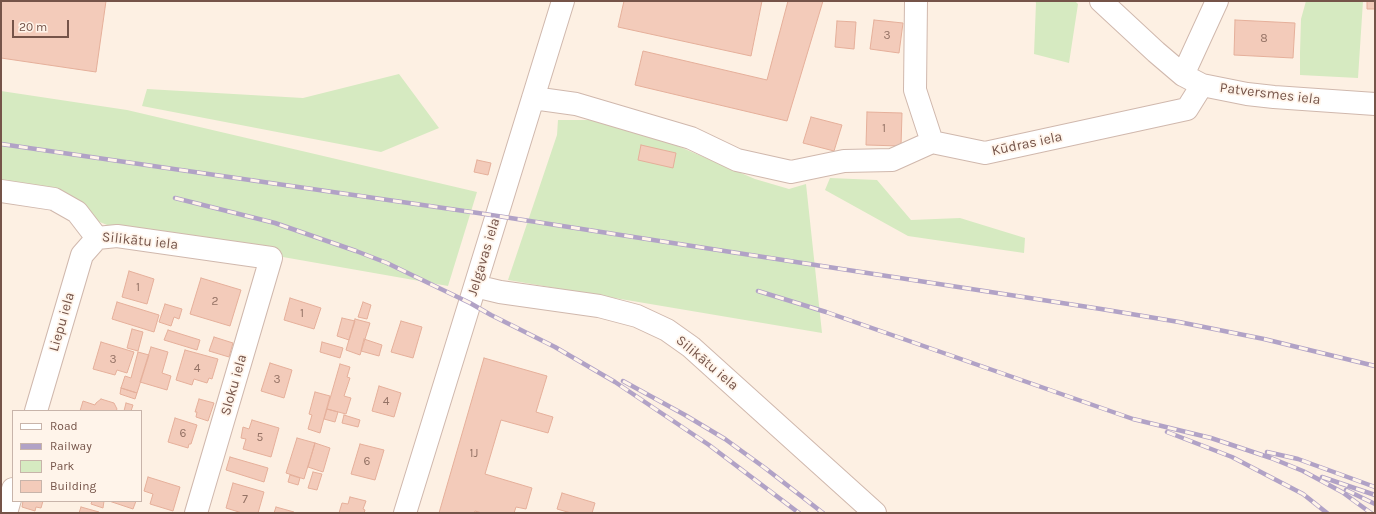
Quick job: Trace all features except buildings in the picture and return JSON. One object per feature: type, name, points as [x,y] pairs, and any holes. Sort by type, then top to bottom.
[{"type":"street","name":"Jelgavas iela","points":[[405,513],[563,1]]},
{"type":"street","points":[[533,98],[576,104],[691,138],[736,160],[791,172],[844,161],[892,160],[932,142],[915,90],[916,1]]},
{"type":"street","name":"Patversmes iela","points":[[1101,1],[1156,52],[1193,80],[1247,94],[1375,104]]},
{"type":"street","name":"Kūdras iela","points":[[932,142],[985,153],[1187,109],[1193,80],[1217,1]]},
{"type":"street","name":"Silikātu iela","points":[[1,191],[54,199],[77,212],[97,238],[117,236],[271,258]]},
{"type":"street","name":"Liepu iela","points":[[36,410],[82,255],[97,238]]},
{"type":"street","name":"Sloku iela","points":[[196,513],[271,258]]},
{"type":"street","name":"Silikātu iela","points":[[475,286],[500,292],[599,306],[637,316],[667,330],[691,347],[875,513]]},
{"type":"street","points":[[6,513],[12,492]]},
{"type":"green space","points":[[1035,1],[1075,1],[1078,4],[1069,63],[1034,54]]},
{"type":"green space","points":[[1306,1],[1363,1],[1358,78],[1300,75],[1301,19]]},
{"type":"green space","points":[[399,74],[439,128],[381,152],[142,106],[147,89],[303,98]]},
{"type":"green space","points":[[1,91],[127,110],[477,192],[448,286],[112,227],[1,186]]},
{"type":"green space","points":[[558,120],[617,120],[755,179],[789,189],[806,184],[822,333],[508,280],[557,135]]},
{"type":"green space","points":[[830,178],[877,180],[911,220],[960,218],[1025,238],[1024,253],[908,236],[825,190]]},
{"type":"railway","points":[[1,144],[478,213],[1101,309],[1179,322],[1264,339],[1375,366]]},
{"type":"railway","points":[[175,198],[275,223],[356,251],[387,263],[470,303],[555,347],[615,382],[709,445],[799,513]]},
{"type":"railway","points":[[758,291],[826,312],[1133,419],[1211,438],[1271,458],[1303,471],[1342,492],[1371,513]]},
{"type":"railway","points":[[623,381],[725,439],[823,513]]},
{"type":"railway","points":[[1167,432],[1232,457],[1303,494],[1327,513]]},
{"type":"railway","points":[[1267,452],[1298,459],[1375,487]]},
{"type":"railway","points":[[1322,477],[1375,495]]},
{"type":"railway","points":[[1346,490],[1375,504]]}]
